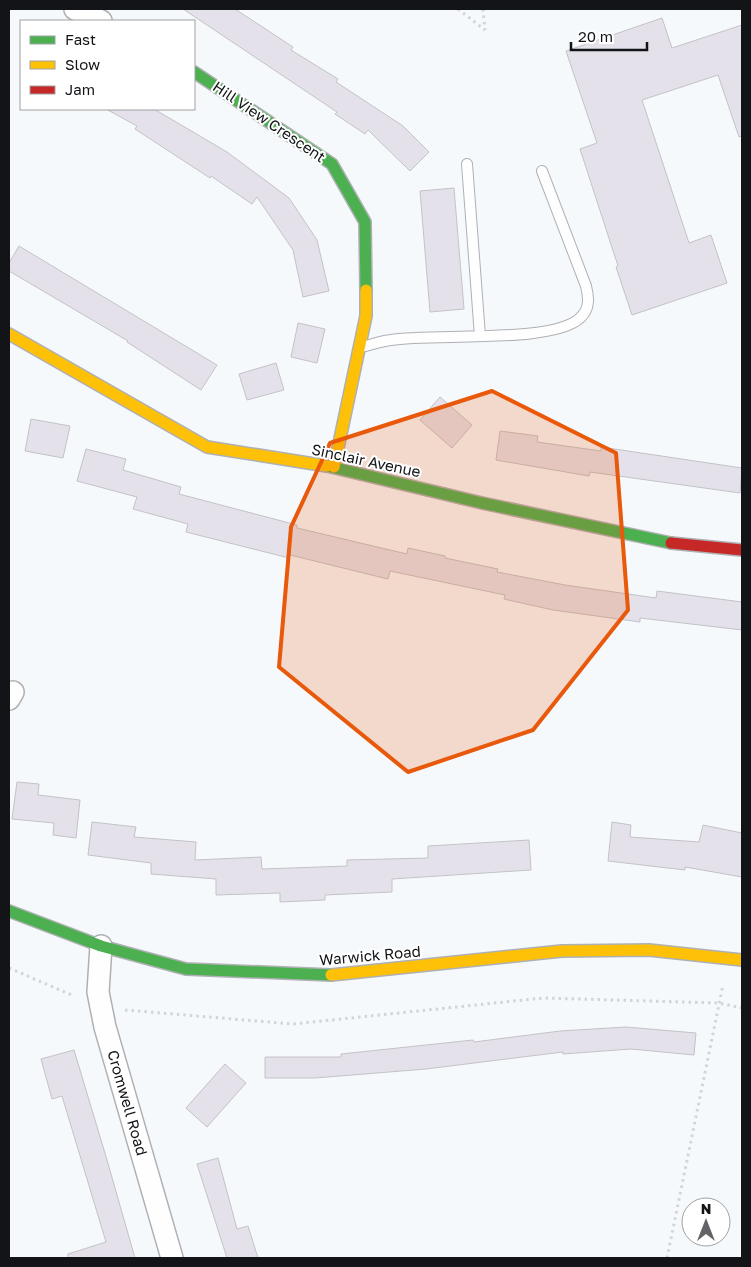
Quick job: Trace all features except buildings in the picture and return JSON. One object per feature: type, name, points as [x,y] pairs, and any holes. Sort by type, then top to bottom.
[{"type":"street","points":[[75,9],[99,20]]},
{"type":"street","name":"Hill View Crescent","points":[[195,73],[332,164],[365,222],[366,316],[334,467]]},
{"type":"street","name":"Sinclair Avenue","points":[[9,334],[207,447],[334,467],[482,503],[682,545],[742,550]]},
{"type":"street","name":"Warwick Road","points":[[9,911],[101,946],[186,969],[318,976],[562,951],[649,950],[742,960]]},
{"type":"street","name":"Cromwell Road","points":[[101,946],[98,992],[101,1008],[172,1258]]},
{"type":"lane","points":[[467,164],[480,336]]},
{"type":"lane","points":[[360,347],[392,339],[511,335],[554,329],[570,325],[585,312],[589,300],[586,286],[542,171]]},
{"type":"path","points":[[458,9],[485,30],[483,9]]},
{"type":"path","points":[[667,1258],[728,958]]},
{"type":"path","points":[[9,968],[101,1008],[209,1019],[293,1024],[543,998],[719,1003],[742,1008]]},
{"type":"highlighted area","points":[[492,391],[616,453],[628,610],[533,730],[408,772],[279,667],[291,527],[330,443]]},
{"type":"traffic: fast","points":[[195,73],[332,164],[365,222],[366,290]]},
{"type":"traffic: fast","points":[[327,466],[482,503],[671,543]]},
{"type":"traffic: fast","points":[[9,911],[101,946],[186,969],[331,975]]},
{"type":"traffic: slow","points":[[334,467],[366,316],[366,290]]},
{"type":"traffic: slow","points":[[9,334],[207,447],[327,466]]},
{"type":"traffic: slow","points":[[331,975],[562,951],[649,950],[742,960]]},
{"type":"traffic: jam","points":[[671,543],[742,550]]}]
